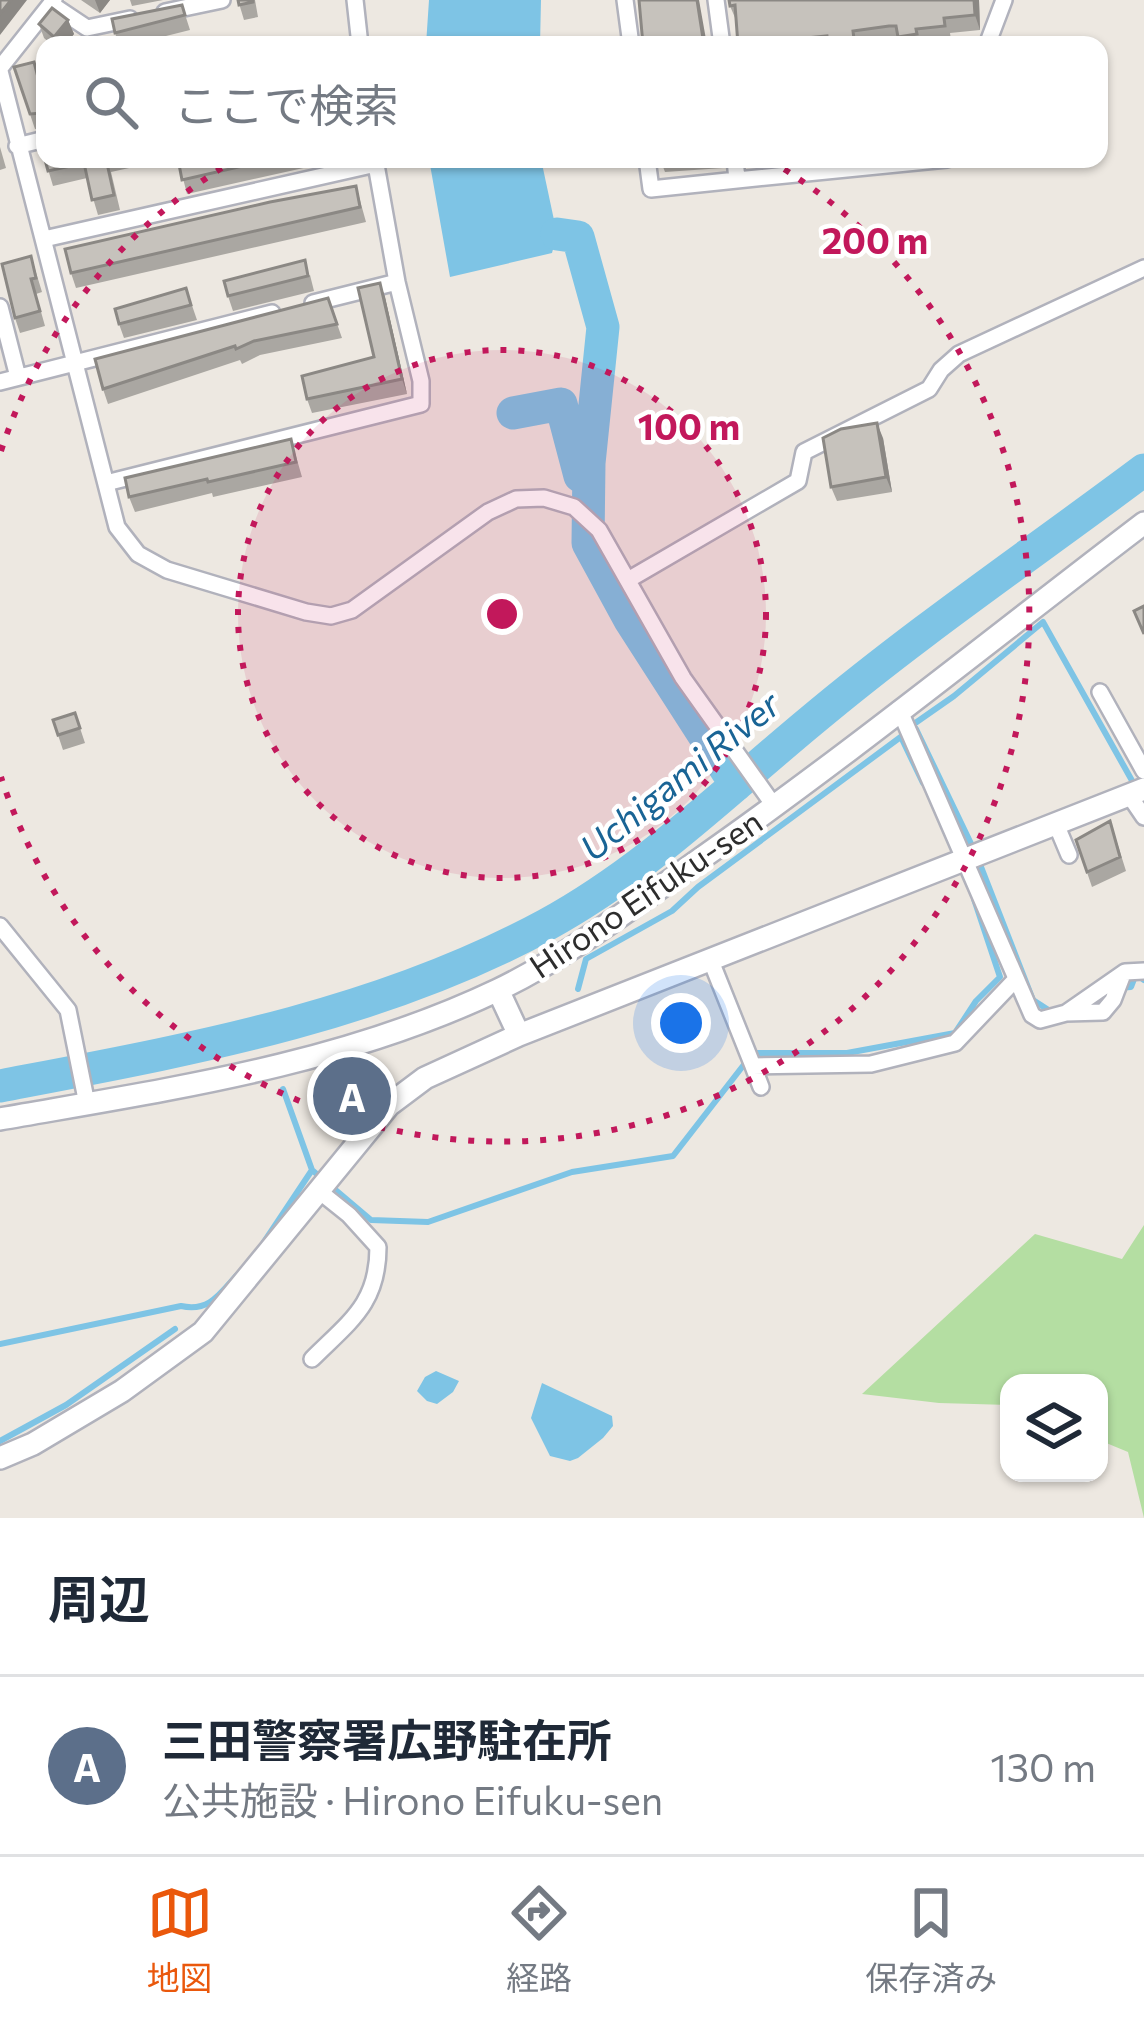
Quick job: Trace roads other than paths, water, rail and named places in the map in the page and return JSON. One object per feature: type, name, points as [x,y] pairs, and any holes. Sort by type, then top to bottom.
[{"type":"street","points":[[222,0],[87,28],[53,2],[0,69],[117,527],[138,554],[167,570],[331,616],[352,610],[488,512],[516,499],[544,498],[574,507],[599,530],[716,729],[771,802]]},
{"type":"street","points":[[355,0],[359,36]]},
{"type":"street","points":[[625,0],[630,36]]},
{"type":"street","points":[[716,0],[721,36]]},
{"type":"street","points":[[990,36],[1004,0]]},
{"type":"street","points":[[17,146],[36,141]]},
{"type":"street","points":[[44,239],[345,168]]},
{"type":"street","points":[[106,483],[421,404],[421,381],[376,168]]},
{"type":"street","points":[[648,168],[651,188],[857,168]]},
{"type":"street","points":[[736,168],[737,180]]},
{"type":"street","points":[[628,580],[798,482],[803,452],[929,389],[959,354],[1144,268]]},
{"type":"street","points":[[305,305],[397,282]]},
{"type":"street","points":[[0,307],[18,377]]},
{"type":"street","points":[[0,382],[282,310]]},
{"type":"street","name":"Hirono Eifuku-sen","points":[[0,1119],[277,1069],[363,1044],[498,990],[567,952],[1144,523]]},
{"type":"street","points":[[1100,692],[1144,771]]},
{"type":"street","points":[[899,709],[1032,1015],[1040,1020],[1066,1013],[1124,972],[1144,971]]},
{"type":"street","points":[[0,1458],[33,1444],[122,1391],[203,1332],[388,1106],[425,1078],[519,1035],[1136,792],[1144,817]]},
{"type":"street","points":[[1056,824],[1069,855]]},
{"type":"street","points":[[0,926],[68,1010],[87,1103]]},
{"type":"street","points":[[711,961],[760,1087]]},
{"type":"street","points":[[752,1066],[871,1064],[955,1043],[1016,979]]},
{"type":"street","points":[[498,990],[519,1035]]},
{"type":"street","points":[[312,1359],[353,1318],[378,1281],[378,1247],[349,1214],[319,1191]]},
{"type":"water","points":[[429,0],[541,0],[540,36],[427,36]]},
{"type":"water","points":[[431,168],[543,168],[557,234],[552,253],[450,277]]},
{"type":"water","points":[[436,1371],[459,1381],[437,1404],[417,1391],[425,1377]]},
{"type":"water","points":[[542,1383],[612,1416],[613,1426],[578,1458],[550,1456],[531,1418]]},
{"type":"waterway","points":[[557,234],[578,237],[603,327],[589,463],[588,543],[630,620],[736,785]]},
{"type":"waterway","points":[[513,413],[561,404],[580,476]]},
{"type":"waterway","name":"Uchigami River","points":[[0,1086],[141,1059],[348,1007],[481,957],[546,925],[650,856],[892,656],[1144,470]]},
{"type":"waterway","points":[[911,726],[1043,622],[1144,802]]},
{"type":"waterway","points":[[916,729],[976,854],[1033,1000],[1050,1011]]},
{"type":"waterway","points":[[578,989],[586,959],[672,911],[902,736]]},
{"type":"waterway","points":[[901,737],[923,783]]},
{"type":"waterway","points":[[283,1089],[312,1170],[371,1220],[428,1222],[572,1172],[673,1156],[753,1053],[847,1053],[955,1033],[976,1001],[1000,977],[974,899]]},
{"type":"waterway","points":[[1117,988],[1131,987],[1136,974],[1144,980]]},
{"type":"waterway","points":[[264,1242],[312,1170]]},
{"type":"waterway","points":[[0,1344],[199,1306],[213,1300],[237,1275]]},
{"type":"waterway","points":[[0,1441],[66,1405],[175,1329]]},
{"type":"place","name":"三田警察署広野駐在所","points":[[352,1096]]}]
